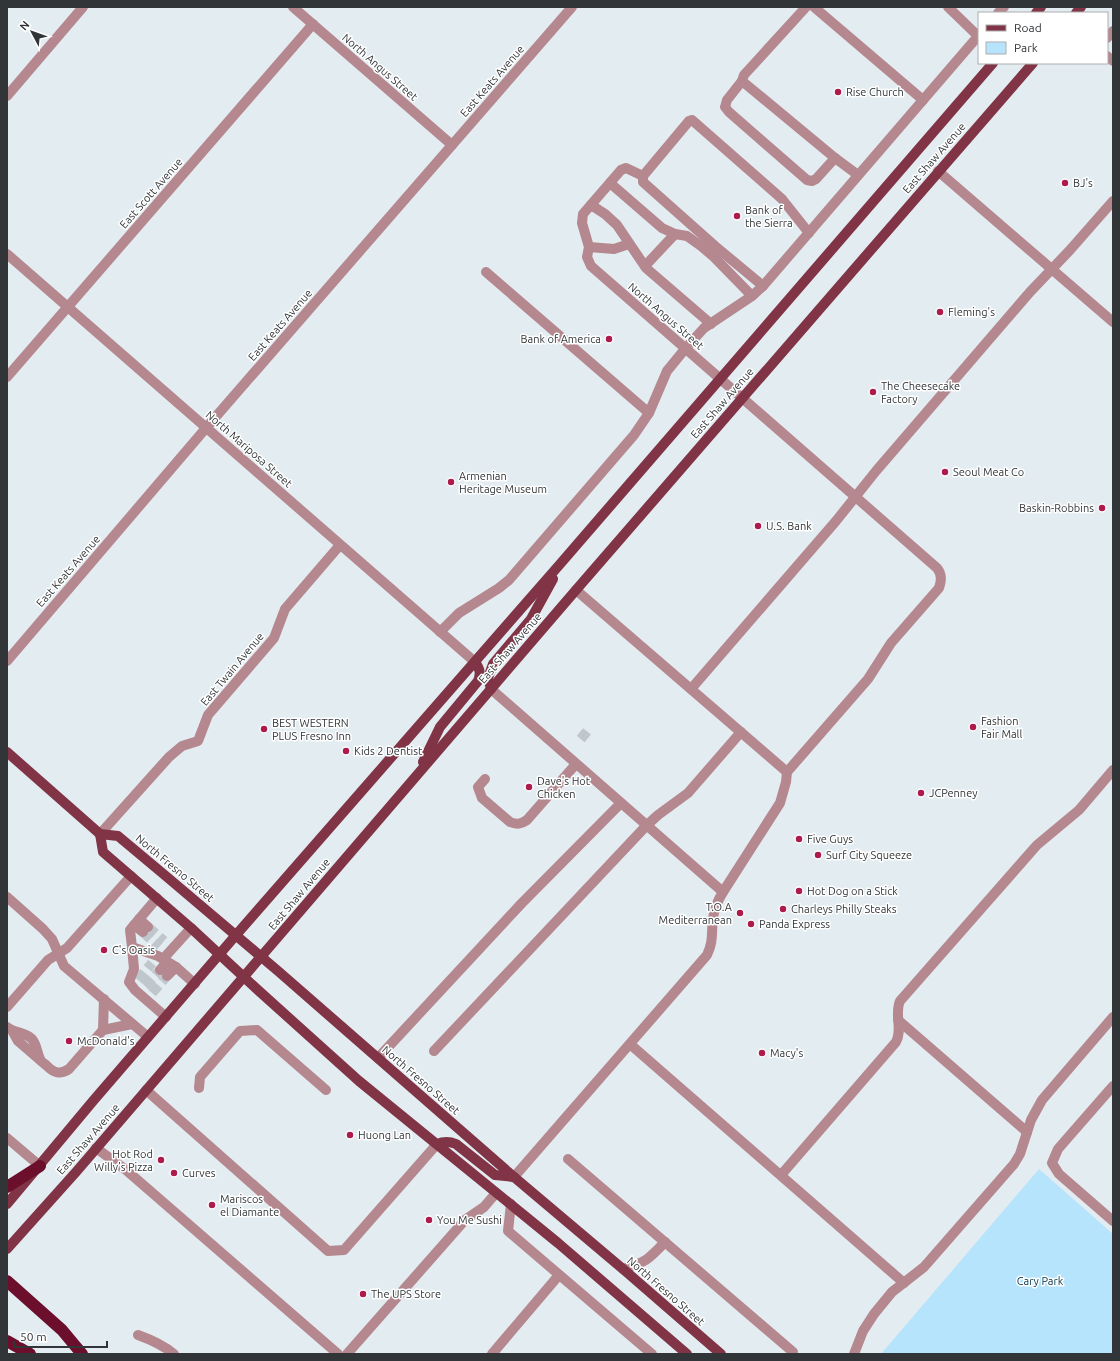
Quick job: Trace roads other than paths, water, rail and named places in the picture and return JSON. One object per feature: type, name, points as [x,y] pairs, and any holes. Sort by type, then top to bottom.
[{"type":"highway","points":[[7,1187],[40,1166]]},
{"type":"highway","points":[[7,1281],[62,1330],[82,1354]]},
{"type":"highway","points":[[7,1341],[30,1354]]},
{"type":"main road","name":"East Shaw Avenue","points":[[7,1204],[93,1101],[236,935],[561,563],[991,64]]},
{"type":"main road","name":"East Shaw Avenue","points":[[7,1249],[96,1148],[1031,64]]},
{"type":"main road","points":[[491,689],[488,678],[493,664],[531,619],[561,563]]},
{"type":"main road","points":[[418,773],[440,727],[478,681],[480,674],[479,668],[475,662]]},
{"type":"main road","points":[[7,752],[100,834],[103,852],[191,928],[243,977],[359,1081],[564,1248],[688,1354]]},
{"type":"main road","name":"North Fresno Street","points":[[100,834],[118,836],[236,935],[514,1177],[624,1269],[721,1354]]},
{"type":"main road","points":[[437,1144],[443,1141],[450,1141],[456,1144],[495,1175],[514,1177]]},
{"type":"street","points":[[7,96],[83,7]]},
{"type":"street","name":"North Angus Street","points":[[293,7],[452,145]]},
{"type":"street","name":"East Keats Avenue","points":[[7,660],[206,428],[572,7]]},
{"type":"street","points":[[806,7],[744,75],[742,81],[727,100],[725,107],[728,112],[806,180],[812,181],[816,179],[835,158]]},
{"type":"street","points":[[814,7],[923,100]]},
{"type":"street","points":[[948,7],[978,35]]},
{"type":"street","name":"East Scott Avenue","points":[[7,377],[313,24]]},
{"type":"street","points":[[440,632],[459,612],[499,588],[509,580],[634,435],[649,413],[667,371],[685,348],[698,334],[752,296],[763,286],[978,37]]},
{"type":"street","points":[[742,81],[835,158],[858,175]]},
{"type":"street","points":[[763,286],[715,246],[643,182],[643,176],[689,121],[692,120],[782,199],[809,232]]},
{"type":"street","name":"North Angus Street","points":[[643,176],[626,168],[622,170],[583,214],[582,223],[589,247],[587,257],[590,266],[937,568],[942,576],[939,588],[891,643],[868,678],[787,772]]},
{"type":"street","points":[[938,171],[1113,322]]},
{"type":"street","points":[[610,183],[662,228],[675,234],[687,236],[701,246],[752,296]]},
{"type":"street","points":[[691,689],[856,497],[876,471],[952,382],[1030,292],[1113,201]]},
{"type":"street","points":[[591,205],[617,225],[645,266],[686,304],[711,324]]},
{"type":"street","points":[[645,266],[675,234]]},
{"type":"street","points":[[589,247],[614,249],[629,244]]},
{"type":"street","name":"North Mariposa Street","points":[[7,254],[475,662]]},
{"type":"street","points":[[486,272],[649,413]]},
{"type":"street","name":"East Twain Avenue","points":[[100,834],[169,757],[182,746],[198,741],[208,715],[274,638],[285,609],[340,545]]},
{"type":"street","points":[[514,1177],[707,956],[712,944],[714,912],[723,892],[780,803],[787,772],[576,590]]},
{"type":"street","points":[[491,689],[723,892]]},
{"type":"street","points":[[434,1051],[646,826],[658,815],[688,793],[741,732]]},
{"type":"street","points":[[485,779],[478,787],[482,798],[510,822],[522,824],[576,764]]},
{"type":"street","points":[[781,1175],[896,1042],[899,1034],[897,1010],[900,1001],[1037,845],[1079,810],[1113,770]]},
{"type":"street","points":[[378,1058],[521,904],[621,803]]},
{"type":"street","points":[[7,1007],[48,960],[67,948],[131,876]]},
{"type":"street","points":[[7,897],[52,939],[64,966],[148,1037]]},
{"type":"street","points":[[157,898],[130,930],[134,969],[129,982],[142,990],[166,1017]]},
{"type":"street","points":[[136,922],[145,930]]},
{"type":"street","points":[[163,973],[164,955],[191,928]]},
{"type":"street","points":[[132,947],[164,955],[195,984]]},
{"type":"street","points":[[103,1030],[104,999]]},
{"type":"street","points":[[854,1354],[864,1331],[874,1314],[892,1292],[924,1266],[1006,1173],[1020,1154],[1027,1132],[1042,1100],[1113,1017]]},
{"type":"street","points":[[898,1020],[1027,1132]]},
{"type":"street","points":[[10,1029],[30,1038],[34,1042],[40,1060],[56,1073],[65,1072],[69,1069],[103,1030],[132,1024]]},
{"type":"street","points":[[199,1088],[200,1077],[240,1031],[257,1030],[326,1090]]},
{"type":"street","points":[[631,1044],[904,1283]]},
{"type":"street","points":[[1113,1086],[1058,1149],[1052,1163],[1059,1174],[1113,1221]]},
{"type":"street","points":[[146,1090],[328,1251],[344,1250],[437,1144]]},
{"type":"street","points":[[7,1138],[40,1166]]},
{"type":"street","points":[[96,1148],[126,1170],[338,1354]]},
{"type":"street","points":[[568,1159],[793,1352]]},
{"type":"street","points":[[347,1354],[466,1220],[484,1207],[496,1193]]},
{"type":"street","points":[[510,1204],[508,1231],[652,1354]]},
{"type":"street","points":[[624,1269],[642,1263],[650,1258],[664,1242]]},
{"type":"street","points":[[492,1354],[559,1275]]},
{"type":"street","points":[[138,1335],[155,1341],[174,1354]]},
{"type":"tunnel","points":[[580,732],[591,741]]},
{"type":"tunnel","points":[[148,927],[164,941]]},
{"type":"tunnel","points":[[143,932],[159,947]]},
{"type":"tunnel","points":[[138,980],[152,963]]},
{"type":"tunnel","points":[[145,986],[160,970]]},
{"type":"tunnel","points":[[152,993],[167,976]]},
{"type":"place","name":"Rise Church","points":[[838,92]]},
{"type":"place","name":"BJ's","points":[[1065,183]]},
{"type":"place","name":"Bank of the Sierra","points":[[737,216]]},
{"type":"place","name":"Fleming's","points":[[940,312]]},
{"type":"place","name":"Bank of America","points":[[609,339]]},
{"type":"place","name":"The Cheesecake Factory","points":[[873,392]]},
{"type":"place","name":"Seoul Meat Co","points":[[945,472]]},
{"type":"place","name":"Armenian Heritage Museum","points":[[451,482]]},
{"type":"place","name":"Baskin-Robbins","points":[[1102,508]]},
{"type":"place","name":"U.S. Bank","points":[[758,526]]},
{"type":"place","name":"Fashion Fair Mall","points":[[973,727]]},
{"type":"place","name":"BEST WESTERN PLUS Fresno Inn","points":[[264,729]]},
{"type":"place","name":"Kids 2 Dentist","points":[[346,751]]},
{"type":"place","name":"Dave's Hot Chicken","points":[[529,787]]},
{"type":"place","name":"JCPenney","points":[[921,793]]},
{"type":"place","name":"Five Guys","points":[[799,839]]},
{"type":"place","name":"Surf City Squeeze","points":[[818,855]]},
{"type":"place","name":"Hot Dog on a Stick","points":[[799,891]]},
{"type":"place","name":"Charleys Philly Steaks","points":[[783,909]]},
{"type":"place","name":"T.O.A Mediterranean","points":[[740,913]]},
{"type":"place","name":"Panda Express","points":[[751,924]]},
{"type":"place","name":"C's Oasis","points":[[104,950]]},
{"type":"place","name":"McDonald's","points":[[69,1041]]},
{"type":"place","name":"Macy's","points":[[762,1053]]},
{"type":"place","name":"Huong Lan","points":[[350,1135]]},
{"type":"place","name":"Hot Rod Willy’s Pizza","points":[[161,1160]]},
{"type":"place","name":"Curves","points":[[174,1173]]},
{"type":"place","name":"Mariscos el Diamante","points":[[212,1205]]},
{"type":"place","name":"You Me Sushi","points":[[429,1220]]},
{"type":"place","name":"The UPS Store","points":[[363,1294]]},
{"type":"park label","name":"Cary Park","points":[[1040,1281]]}]
